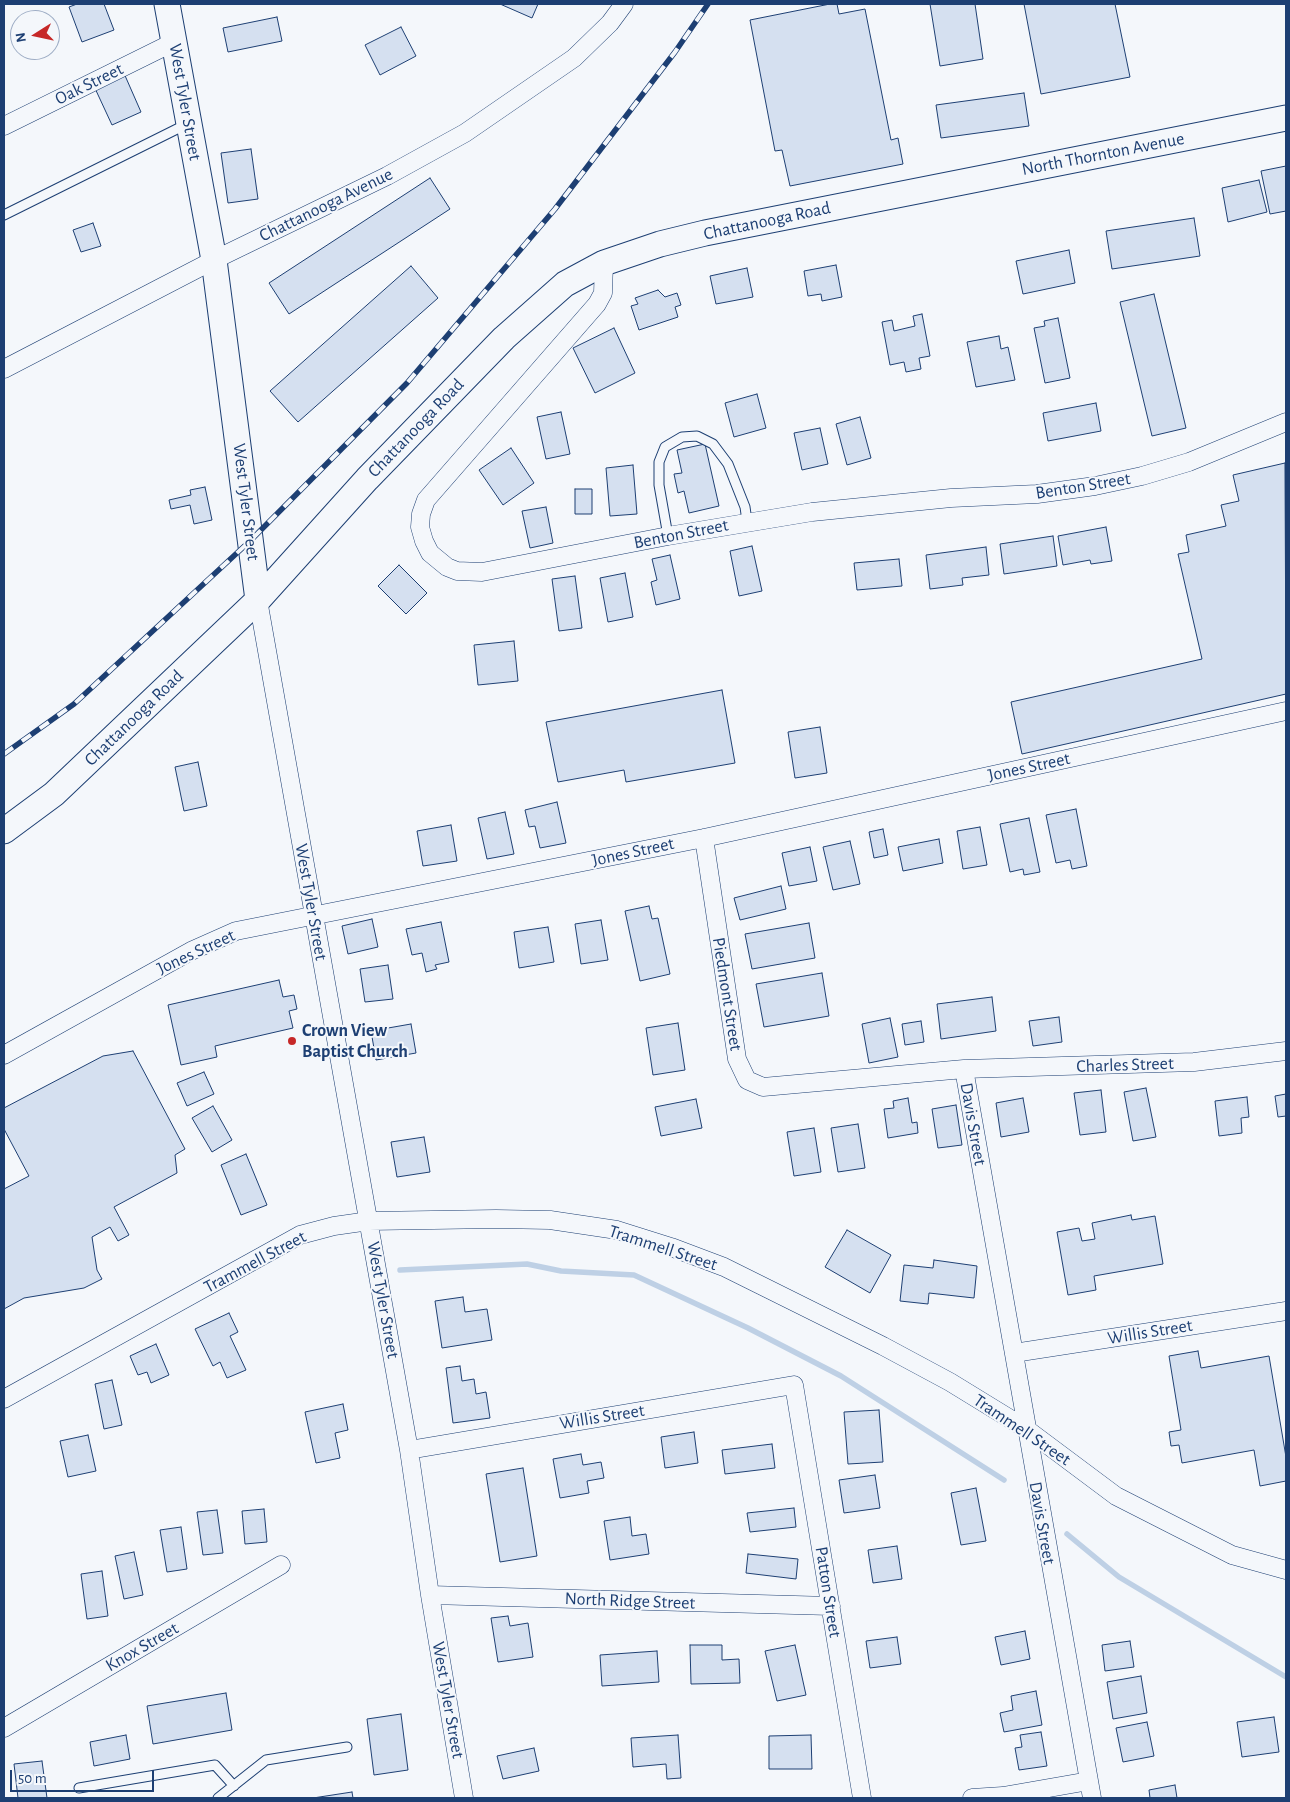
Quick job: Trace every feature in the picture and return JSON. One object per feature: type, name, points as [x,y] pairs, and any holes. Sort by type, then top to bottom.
[{"type":"main road","name":"West Tyler Street","points":[[167,4],[214,260],[258,600]]},
{"type":"main road","name":"North Thornton Avenue","points":[[920,189],[1286,118]]},
{"type":"main road","name":"Chattanooga Road","points":[[4,830],[54,794],[258,600],[367,479],[504,338],[565,284],[604,263],[660,244],[920,189]]},
{"type":"street","name":"Chattanooga Avenue","points":[[4,369],[214,260],[387,176],[465,133],[574,58],[610,23],[624,4]]},
{"type":"street","name":"Oak Street","points":[[4,126],[174,42]]},
{"type":"street","name":"Benton Street","points":[[604,263],[602,293],[597,304],[426,500],[421,514],[420,527],[430,553],[447,567],[457,571],[482,572],[747,521],[812,512],[951,498],[1037,494],[1096,486],[1142,476],[1189,462],[1286,422]]},
{"type":"street","name":"West Tyler Street","points":[[258,600],[409,1450],[430,1595],[464,1798]]},
{"type":"street","name":"Jones Street","points":[[4,1055],[190,951],[236,931],[704,838],[1286,711]]},
{"type":"street","name":"Piedmont Street","points":[[704,838],[737,1059],[747,1080],[763,1087],[964,1070]]},
{"type":"street","name":"Charles Street","points":[[964,1070],[1194,1062],[1286,1051]]},
{"type":"street","name":"Davis Street","points":[[964,1070],[1014,1353],[1025,1428],[1092,1798]]},
{"type":"street","name":"Trammell Street","points":[[4,1399],[300,1235],[334,1226],[369,1221],[550,1220],[617,1230],[671,1247],[724,1267],[883,1346],[950,1382],[1025,1428],[1116,1496],[1232,1555],[1286,1570]]},
{"type":"street","name":"Willis Street","points":[[1014,1353],[1286,1311]]},
{"type":"street","name":"Willis Street","points":[[409,1450],[794,1385]]},
{"type":"street","name":"Patton Street","points":[[794,1385],[862,1798]]},
{"type":"street","name":"Knox Street","points":[[4,1728],[281,1565]]},
{"type":"street","name":"North Ridge Street","points":[[430,1595],[831,1606]]},
{"type":"street","points":[[972,1798],[1003,1796],[1089,1781]]},
{"type":"lane","points":[[4,215],[189,123]]},
{"type":"lane","points":[[668,536],[659,485],[659,462],[665,447],[682,437],[697,436],[713,444],[728,464],[745,507],[747,521]]},
{"type":"lane","points":[[218,1798],[266,1760],[347,1747]]},
{"type":"lane","points":[[79,1788],[215,1765],[234,1786]]},
{"type":"building","points":[[77,4],[104,4],[114,30],[82,42],[69,7]]},
{"type":"building","points":[[500,4],[538,4],[532,18]]},
{"type":"building","points":[[837,4],[839,14],[865,9],[891,140],[898,138],[903,164],[790,186],[782,150],[775,151],[750,20]]},
{"type":"building","points":[[930,4],[975,4],[983,59],[940,66]]},
{"type":"building","points":[[1024,4],[1115,4],[1130,77],[1041,94]]},
{"type":"building","points":[[277,17],[282,41],[228,52],[223,28]]},
{"type":"building","points":[[401,27],[416,56],[380,75],[365,45]]},
{"type":"building","points":[[123,71],[141,112],[112,125],[93,84]]},
{"type":"building","points":[[1024,93],[1029,126],[941,138],[936,105]]},
{"type":"building","points":[[251,149],[258,199],[228,203],[221,153]]},
{"type":"building","points":[[1286,166],[1286,211],[1270,214],[1261,171]]},
{"type":"building","points":[[430,178],[450,209],[289,314],[269,283]]},
{"type":"building","points":[[1259,180],[1267,212],[1228,222],[1222,188]]},
{"type":"building","points":[[1194,218],[1200,256],[1112,269],[1106,231]]},
{"type":"building","points":[[93,223],[101,246],[81,252],[73,230]]},
{"type":"building","points":[[1069,250],[1075,283],[1023,294],[1016,261]]},
{"type":"building","points":[[836,265],[842,297],[822,301],[821,294],[808,296],[804,271]]},
{"type":"building","points":[[411,266],[438,298],[298,422],[270,391]]},
{"type":"building","points":[[747,268],[753,297],[716,304],[710,276]]},
{"type":"building","points":[[658,290],[665,297],[677,293],[681,305],[675,307],[678,317],[639,330],[631,306],[638,304],[635,298]]},
{"type":"building","points":[[1154,294],[1186,428],[1152,436],[1120,302]]},
{"type":"building","points":[[922,314],[930,356],[919,358],[921,369],[906,372],[904,362],[890,365],[882,322],[892,320],[894,331],[915,326],[913,316]]},
{"type":"building","points":[[1058,318],[1070,378],[1045,383],[1034,328],[1045,326],[1044,321]]},
{"type":"building","points":[[614,328],[635,373],[595,393],[573,348]]},
{"type":"building","points":[[999,336],[1001,349],[1008,347],[1015,380],[976,387],[967,342]]},
{"type":"building","points":[[757,394],[766,428],[734,437],[725,403]]},
{"type":"building","points":[[1096,403],[1101,431],[1048,441],[1043,413]]},
{"type":"building","points":[[561,412],[570,454],[546,459],[537,417]]},
{"type":"building","points":[[860,417],[871,458],[847,465],[836,424]]},
{"type":"building","points":[[820,428],[828,464],[802,470],[794,433]]},
{"type":"building","points":[[705,444],[719,506],[689,513],[684,491],[678,493],[674,474],[682,473],[677,450]]},
{"type":"building","points":[[511,448],[534,483],[503,505],[479,470]]},
{"type":"building","points":[[1285,463],[1286,694],[1022,754],[1011,702],[1202,659],[1178,554],[1189,552],[1186,535],[1226,526],[1221,505],[1239,501],[1233,475]]},
{"type":"building","points":[[633,465],[637,514],[610,516],[606,468]]},
{"type":"building","points":[[205,487],[212,520],[194,524],[190,505],[171,509],[169,500],[191,495],[190,490]]},
{"type":"building","points":[[575,489],[592,489],[592,514],[575,514]]},
{"type":"building","points":[[546,507],[553,543],[530,548],[522,511]]},
{"type":"building","points":[[1106,527],[1112,561],[1091,564],[1090,560],[1063,565],[1058,536]]},
{"type":"building","points":[[1053,536],[1057,566],[1004,574],[1000,544]]},
{"type":"building","points":[[752,546],[762,591],[739,596],[730,551]]},
{"type":"building","points":[[986,547],[989,575],[962,578],[963,585],[930,589],[926,555]]},
{"type":"building","points":[[670,555],[680,599],[656,605],[651,582],[657,580],[652,559]]},
{"type":"building","points":[[899,559],[902,586],[857,590],[854,563]]},
{"type":"building","points":[[399,565],[427,593],[406,614],[378,586]]},
{"type":"building","points":[[625,573],[633,617],[608,622],[600,578]]},
{"type":"building","points":[[575,576],[582,628],[559,631],[552,579]]},
{"type":"building","points":[[514,641],[518,681],[478,685],[474,645]]},
{"type":"building","points":[[722,690],[735,763],[626,782],[624,770],[558,782],[546,722]]},
{"type":"building","points":[[820,727],[827,773],[795,778],[788,732]]},
{"type":"building","points":[[198,762],[207,806],[184,811],[175,767]]},
{"type":"building","points":[[557,802],[566,843],[540,848],[535,826],[529,827],[525,810]]},
{"type":"building","points":[[1076,809],[1087,866],[1072,869],[1070,860],[1056,863],[1046,815]]},
{"type":"building","points":[[505,812],[514,854],[487,859],[478,818]]},
{"type":"building","points":[[1029,818],[1040,872],[1024,875],[1023,869],[1010,872],[1000,824]]},
{"type":"building","points":[[451,825],[457,861],[423,866],[417,831]]},
{"type":"building","points":[[980,827],[987,865],[963,869],[957,831]]},
{"type":"building","points":[[883,829],[888,855],[874,858],[869,832]]},
{"type":"building","points":[[939,839],[943,863],[903,871],[898,847]]},
{"type":"building","points":[[850,841],[860,884],[833,890],[823,847]]},
{"type":"building","points":[[810,847],[817,881],[789,886],[782,853]]},
{"type":"building","points":[[781,886],[786,909],[740,920],[734,898]]},
{"type":"building","points":[[649,906],[652,919],[658,918],[670,974],[640,981],[625,911]]},
{"type":"building","points":[[372,919],[378,947],[348,954],[342,926]]},
{"type":"building","points":[[601,920],[608,960],[581,964],[575,924]]},
{"type":"building","points":[[441,922],[449,962],[435,965],[437,969],[426,972],[422,953],[412,955],[406,929]]},
{"type":"building","points":[[809,923],[815,958],[752,969],[745,934]]},
{"type":"building","points":[[548,927],[554,962],[519,968],[514,932]]},
{"type":"building","points":[[388,965],[393,999],[365,1002],[360,969]]},
{"type":"building","points":[[822,973],[829,1016],[764,1027],[756,984]]},
{"type":"building","points":[[279,980],[283,997],[294,995],[297,1009],[289,1011],[293,1028],[215,1046],[217,1057],[181,1065],[168,1005]]},
{"type":"building","points":[[992,997],[996,1031],[941,1039],[937,1004]]},
{"type":"building","points":[[1059,1017],[1062,1042],[1033,1046],[1029,1021]]},
{"type":"building","points":[[890,1018],[898,1057],[869,1063],[862,1024]]},
{"type":"building","points":[[921,1021],[924,1042],[905,1045],[902,1024]]},
{"type":"building","points":[[678,1023],[685,1070],[653,1075],[646,1028]]},
{"type":"building","points":[[411,1024],[416,1053],[376,1060],[371,1031]]},
{"type":"building","points":[[133,1051],[185,1149],[175,1155],[177,1173],[114,1207],[129,1235],[118,1241],[110,1227],[92,1237],[97,1270],[102,1279],[84,1288],[24,1298],[4,1309],[4,1189],[29,1176],[4,1129],[4,1108],[103,1056]]},
{"type":"building","points":[[204,1072],[214,1094],[187,1106],[177,1083]]},
{"type":"building","points":[[1146,1088],[1156,1137],[1133,1141],[1124,1092]]},
{"type":"building","points":[[1101,1090],[1106,1132],[1080,1135],[1074,1093]]},
{"type":"building","points":[[1286,1094],[1286,1116],[1278,1117],[1275,1096]]},
{"type":"building","points":[[1247,1097],[1249,1117],[1241,1118],[1242,1133],[1219,1136],[1215,1101]]},
{"type":"building","points":[[908,1098],[912,1123],[917,1122],[918,1133],[888,1138],[884,1109],[894,1108],[893,1101]]},
{"type":"building","points":[[1023,1098],[1029,1132],[1001,1137],[996,1103]]},
{"type":"building","points":[[696,1099],[702,1128],[661,1136],[655,1107]]},
{"type":"building","points":[[956,1105],[962,1145],[938,1148],[932,1109]]},
{"type":"building","points":[[213,1106],[232,1140],[212,1152],[192,1118]]},
{"type":"building","points":[[858,1124],[865,1168],[838,1172],[831,1128]]},
{"type":"building","points":[[814,1128],[821,1172],[794,1176],[787,1132]]},
{"type":"building","points":[[424,1137],[430,1172],[397,1177],[391,1142]]},
{"type":"building","points":[[246,1154],[267,1205],[241,1215],[221,1165]]},
{"type":"building","points":[[1131,1215],[1132,1220],[1155,1216],[1163,1264],[1094,1276],[1096,1290],[1068,1295],[1057,1232],[1079,1228],[1082,1241],[1095,1239],[1092,1223]]},
{"type":"building","points":[[847,1230],[891,1255],[870,1293],[825,1267]]},
{"type":"building","points":[[934,1260],[977,1266],[974,1298],[929,1293],[928,1304],[900,1301],[904,1265],[933,1268]]},
{"type":"building","points":[[463,1297],[465,1312],[487,1309],[492,1340],[442,1348],[435,1301]]},
{"type":"building","points":[[229,1313],[238,1332],[230,1336],[246,1370],[227,1378],[220,1362],[213,1366],[195,1329]]},
{"type":"building","points":[[156,1344],[169,1375],[151,1383],[147,1372],[138,1375],[130,1356]]},
{"type":"building","points":[[1198,1351],[1201,1368],[1269,1356],[1286,1457],[1286,1481],[1260,1486],[1254,1450],[1182,1463],[1179,1445],[1171,1446],[1169,1432],[1181,1430],[1169,1356]]},
{"type":"building","points":[[460,1366],[462,1381],[474,1379],[476,1394],[486,1392],[490,1418],[453,1423],[446,1368]]},
{"type":"building","points":[[112,1380],[122,1425],[104,1429],[95,1384]]},
{"type":"building","points":[[343,1404],[348,1430],[335,1433],[340,1458],[316,1463],[305,1412]]},
{"type":"building","points":[[879,1410],[883,1462],[848,1464],[844,1412]]},
{"type":"building","points":[[694,1432],[698,1463],[665,1468],[661,1437]]},
{"type":"building","points":[[88,1435],[96,1471],[68,1477],[60,1441]]},
{"type":"building","points":[[772,1444],[775,1468],[725,1474],[722,1450]]},
{"type":"building","points":[[581,1454],[583,1465],[601,1462],[604,1478],[587,1481],[589,1493],[560,1498],[553,1459]]},
{"type":"building","points":[[523,1468],[537,1556],[500,1562],[486,1474]]},
{"type":"building","points":[[875,1475],[880,1508],[844,1513],[839,1480]]},
{"type":"building","points":[[976,1488],[986,1541],[961,1545],[951,1493]]},
{"type":"building","points":[[794,1508],[796,1527],[750,1532],[747,1513]]},
{"type":"building","points":[[264,1509],[267,1542],[245,1544],[242,1511]]},
{"type":"building","points":[[217,1510],[223,1553],[203,1555],[197,1512]]},
{"type":"building","points":[[630,1517],[632,1536],[646,1534],[649,1554],[610,1560],[604,1521]]},
{"type":"building","points":[[181,1527],[187,1569],[167,1572],[160,1530]]},
{"type":"building","points":[[897,1546],[902,1579],[873,1583],[868,1550]]},
{"type":"building","points":[[134,1552],[143,1595],[124,1599],[115,1556]]},
{"type":"building","points":[[748,1554],[798,1559],[796,1579],[746,1573]]},
{"type":"building","points":[[102,1571],[108,1616],[87,1619],[81,1574]]},
{"type":"building","points":[[508,1616],[510,1626],[528,1623],[533,1657],[498,1662],[491,1618]]},
{"type":"building","points":[[1025,1631],[1030,1659],[1001,1665],[995,1637]]},
{"type":"building","points":[[897,1637],[901,1664],[870,1668],[866,1641]]},
{"type":"building","points":[[1130,1641],[1134,1667],[1105,1671],[1102,1645]]},
{"type":"building","points":[[690,1645],[722,1645],[722,1660],[739,1659],[740,1683],[691,1684]]},
{"type":"building","points":[[795,1645],[806,1695],[777,1701],[765,1651]]},
{"type":"building","points":[[657,1651],[659,1682],[602,1686],[600,1655]]},
{"type":"building","points":[[1141,1676],[1147,1713],[1113,1719],[1107,1682]]},
{"type":"building","points":[[1036,1691],[1042,1725],[1004,1732],[1000,1713],[1013,1710],[1011,1696]]},
{"type":"building","points":[[226,1693],[232,1730],[153,1744],[147,1706]]},
{"type":"building","points":[[401,1714],[408,1770],[374,1775],[367,1719]]},
{"type":"building","points":[[1274,1717],[1279,1752],[1242,1757],[1237,1722]]},
{"type":"building","points":[[1147,1722],[1154,1756],[1123,1762],[1116,1728]]},
{"type":"building","points":[[1041,1732],[1047,1766],[1019,1770],[1015,1748],[1022,1747],[1020,1735]]},
{"type":"building","points":[[126,1735],[130,1759],[94,1766],[90,1742]]},
{"type":"building","points":[[678,1735],[681,1778],[667,1779],[666,1764],[633,1767],[631,1738]]},
{"type":"building","points":[[811,1735],[812,1769],[769,1769],[769,1736]]},
{"type":"building","points":[[534,1748],[539,1771],[503,1779],[497,1756]]},
{"type":"building","points":[[42,1761],[47,1798],[18,1798],[14,1764]]},
{"type":"building","points":[[1175,1785],[1177,1798],[1150,1798],[1149,1790]]},
{"type":"building","points":[[352,1792],[353,1798],[313,1798]]},
{"type":"waterway","points":[[400,1270],[527,1264],[561,1271],[634,1275],[748,1328],[841,1376],[1004,1480]]},
{"type":"waterway","points":[[1067,1534],[1119,1577],[1286,1677]]},
{"type":"railway","points":[[4,754],[74,704],[251,540],[407,383],[555,209],[675,52],[708,4]]},
{"type":"place","name":"Crown View Baptist Church","points":[[292,1041]]}]
